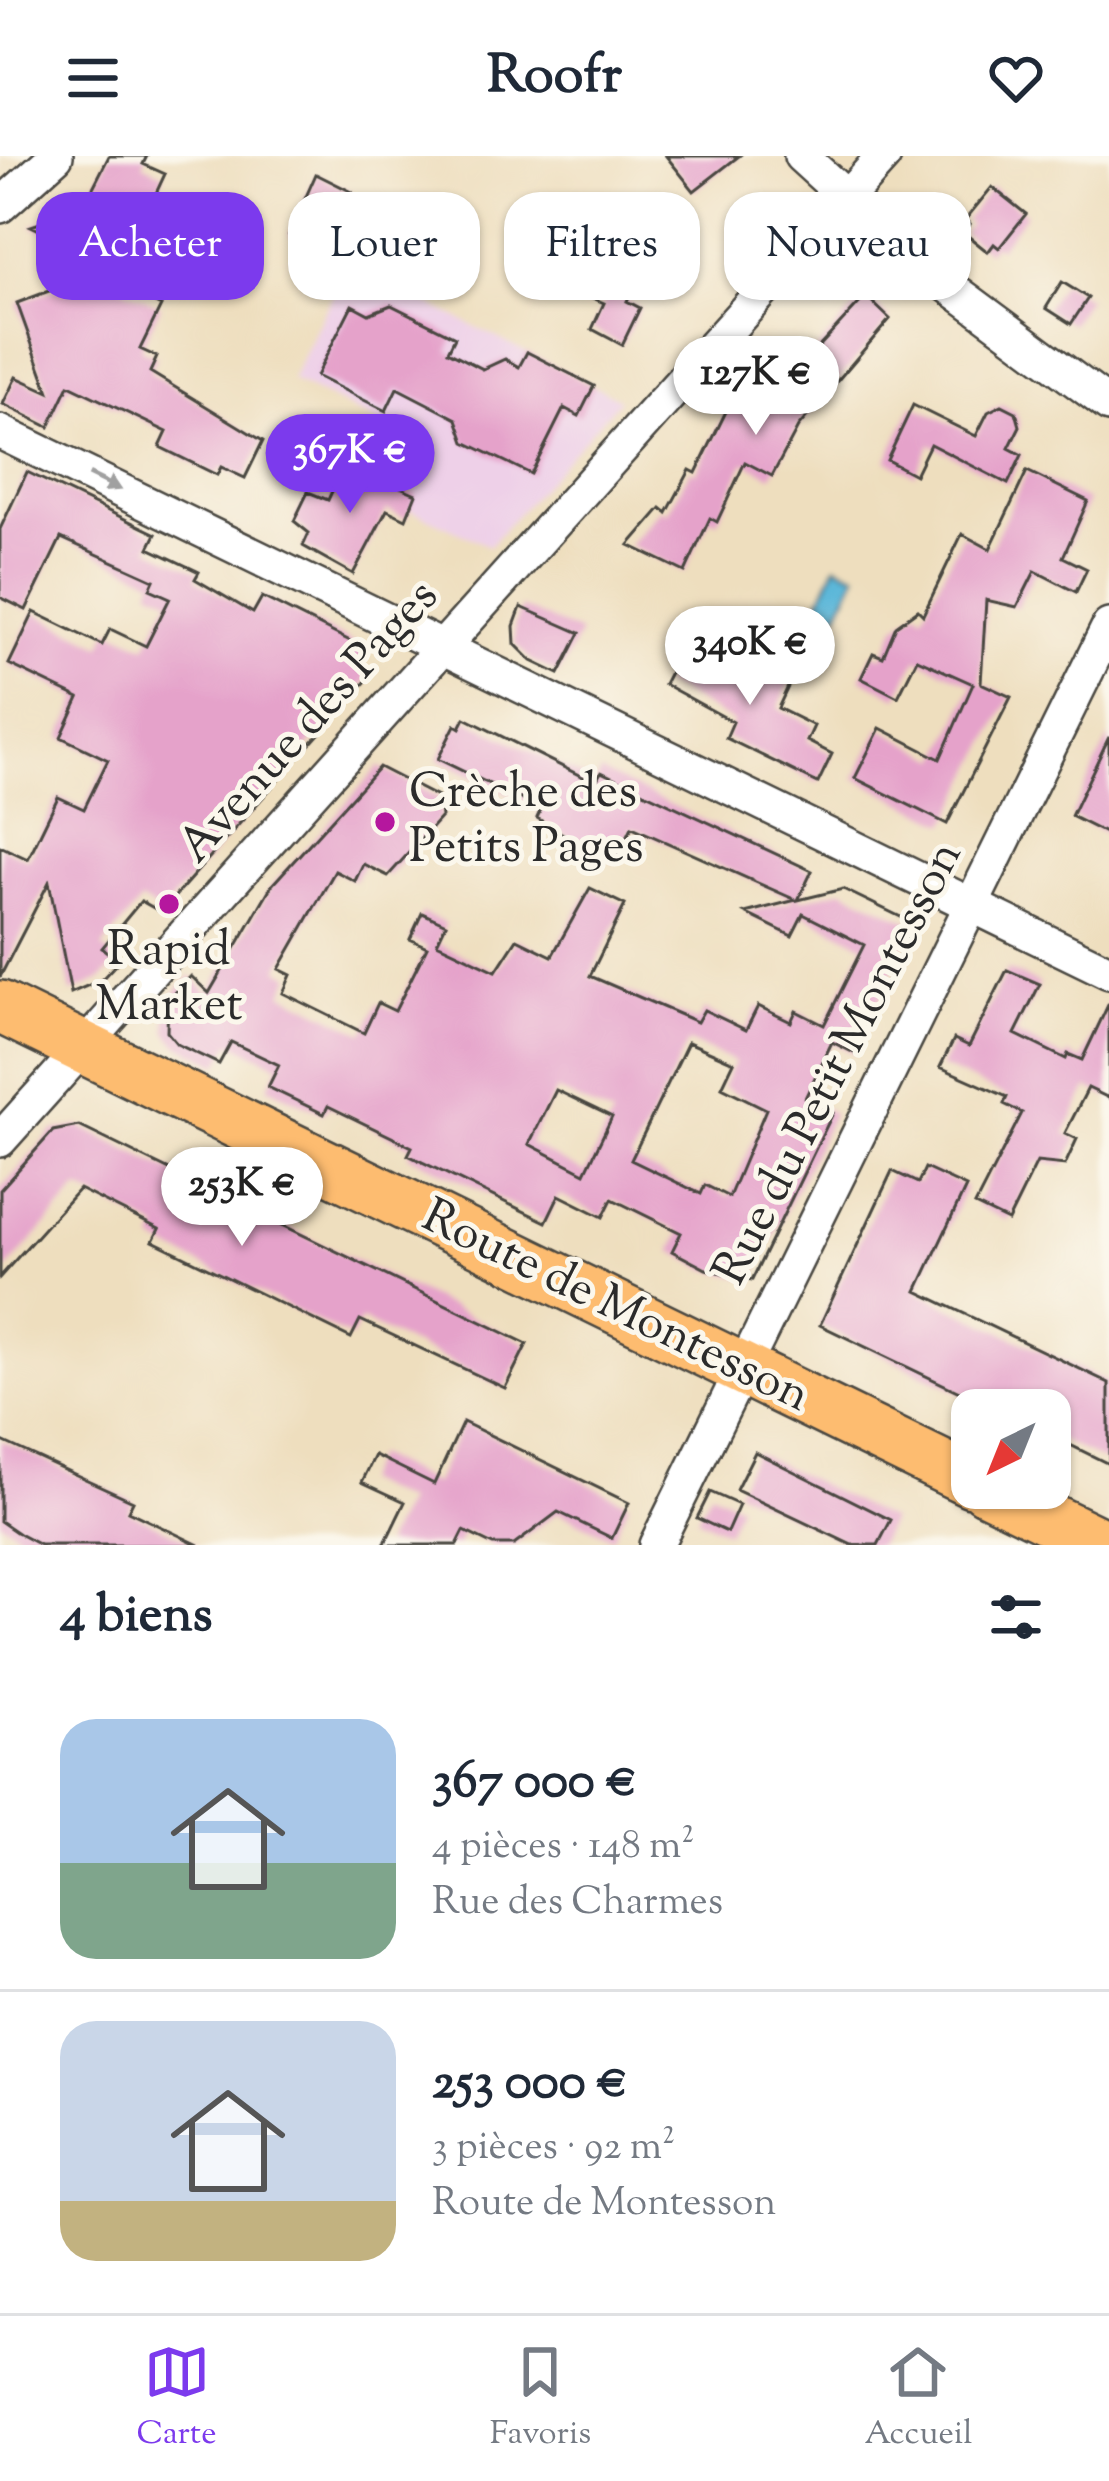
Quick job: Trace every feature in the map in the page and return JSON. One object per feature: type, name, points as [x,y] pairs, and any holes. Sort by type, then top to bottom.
[{"type":"main road","name":"Route de Montesson","points":[[0,1007],[951,1471]]},
{"type":"main road","points":[[1029,1509],[1103,1545]]},
{"type":"street","points":[[0,206],[56,156]]},
{"type":"street","points":[[801,156],[839,192]]},
{"type":"street","name":"Avenue des Pages","points":[[852,192],[884,156]]},
{"type":"street","name":"Avenue des Pages","points":[[0,1140],[755,300]]},
{"type":"street","points":[[966,300],[1011,338],[1109,405]]},
{"type":"street","points":[[0,431],[1109,972]]},
{"type":"street","name":"Rue du Petit Montesson","points":[[656,1545],[1109,626]]},
{"type":"shaded area","points":[[330,300],[421,300],[620,399],[489,546],[351,482],[379,423],[291,380]]},
{"type":"water","points":[[836,565],[857,574],[838,614],[818,604]]},
{"type":"building","points":[[109,156],[147,156],[143,164],[165,174],[157,192],[91,192]]},
{"type":"building","points":[[666,156],[739,156],[694,191]]},
{"type":"building","points":[[316,174],[352,192],[308,192]]},
{"type":"building","points":[[992,187],[1026,214],[999,248],[994,244],[988,252],[971,238],[971,213]]},
{"type":"building","points":[[1062,282],[1088,298],[1071,324],[1046,308]]},
{"type":"building","points":[[36,296],[36,300],[148,300],[161,306],[140,349],[157,357],[150,372],[263,441],[245,478],[221,467],[217,475],[160,447],[167,432],[69,385],[49,427],[3,404],[16,377],[49,392],[17,303]]},
{"type":"building","points":[[597,300],[627,300],[640,308],[622,345],[592,329],[604,303]]},
{"type":"building","points":[[862,300],[870,300],[890,319],[798,427],[772,476],[745,462],[717,522],[710,518],[685,572],[629,545],[661,508],[667,513],[690,470],[696,473],[737,389],[755,405],[795,359],[802,365]]},
{"type":"building","points":[[352,305],[369,314],[391,305],[455,337],[448,351],[483,369],[505,359],[519,367],[527,352],[594,386],[579,416],[564,408],[531,474],[465,442],[457,419],[397,388],[386,411],[316,376]]},
{"type":"building","points":[[913,405],[976,436],[988,412],[1002,405],[1016,412],[1020,426],[1009,448],[1022,455],[1008,484],[930,444],[915,475],[887,460]]},
{"type":"building","points":[[345,463],[416,494],[406,519],[387,510],[353,574],[303,546],[309,533],[294,521],[308,492],[328,500]]},
{"type":"building","points":[[1027,471],[1088,501],[1063,557],[1087,569],[1076,592],[1035,571],[1017,607],[986,600],[981,683],[1011,697],[947,824],[855,778],[880,728],[940,759],[973,684],[917,659],[898,697],[861,678],[873,653],[883,657],[896,626],[918,610],[923,615],[962,534],[990,549]]},
{"type":"building","points":[[27,472],[156,534],[149,548],[199,572],[195,579],[253,613],[262,597],[360,646],[367,680],[161,912],[141,901],[102,948],[119,961],[101,980],[71,993],[49,882],[0,977],[0,846],[28,859],[58,797],[84,809],[108,760],[61,737],[79,698],[9,664],[34,612],[102,645],[110,629],[146,646],[170,598],[150,589],[154,580],[61,538],[26,610],[0,597],[0,529]]},
{"type":"building","points":[[521,607],[580,633],[559,674],[532,661],[515,644],[514,626]]},
{"type":"building","points":[[686,641],[755,676],[764,659],[794,674],[778,708],[814,726],[807,741],[832,754],[818,783],[726,738],[733,722],[664,684]]},
{"type":"building","points":[[465,718],[595,783],[601,772],[812,871],[798,900],[843,889],[913,923],[856,1054],[832,1042],[805,1098],[833,1113],[752,1280],[706,1269],[672,1251],[681,1233],[612,1199],[603,1217],[559,1195],[546,1222],[408,1155],[412,1147],[328,1106],[324,1114],[268,1087],[279,1065],[231,1042],[219,1064],[177,1044],[167,1032],[168,1000],[191,976],[209,993],[272,885],[379,767],[439,798],[441,817],[388,876],[363,864],[355,881],[335,871],[279,969],[291,975],[283,993],[364,1033],[378,1003],[395,1011],[427,947],[410,939],[422,913],[446,924],[437,943],[496,971],[517,939],[552,956],[590,888],[625,905],[590,976],[697,1022],[704,1010],[746,1030],[758,1006],[791,1022],[796,1011],[824,1025],[864,945],[803,914],[792,936],[745,913],[796,900],[632,827],[615,862],[568,837],[537,818],[541,809],[438,759],[455,725],[460,728]],"holes":[[[688,1042],[734,1062],[722,1087],[766,1109],[729,1197],[705,1185],[701,1194],[631,1160]],[[556,1090],[612,1117],[585,1173],[529,1144]]]},
{"type":"building","points":[[1109,737],[1109,835],[1071,816]]},
{"type":"building","points":[[1007,970],[1040,984],[1015,1034],[1066,1059],[1068,1054],[1082,1060],[1109,1003],[1109,1098],[1088,1088],[1065,1133],[1077,1139],[1065,1165],[1037,1162],[1008,1221],[975,1205],[1022,1113],[1004,1104],[1007,1097],[940,1067],[954,1039],[969,1046]]},
{"type":"building","points":[[79,1126],[527,1344],[505,1388],[360,1320],[351,1338],[153,1241],[159,1229],[79,1189],[0,1277],[0,1190],[53,1131]]},
{"type":"building","points":[[925,1168],[966,1187],[917,1291],[1109,1383],[1109,1464],[1071,1445],[1071,1389],[953,1389],[820,1325],[892,1171],[918,1183]]},
{"type":"building","points":[[463,1422],[629,1503],[612,1538],[558,1512],[514,1545],[493,1545],[464,1531],[457,1545],[384,1545],[405,1502],[362,1482],[375,1455],[434,1484]]},
{"type":"building","points":[[0,1440],[133,1501],[128,1511],[199,1545],[40,1545],[19,1534],[0,1521]]},
{"type":"building","points":[[755,1452],[891,1520],[878,1545],[852,1545],[736,1490]]},
{"type":"building","points":[[710,1492],[739,1505],[727,1532],[697,1518]]},
{"type":"place","name":"Crèche des Petits Pages","points":[[385,822]]},
{"type":"place","name":"Rapid Market","points":[[169,904]]}]
